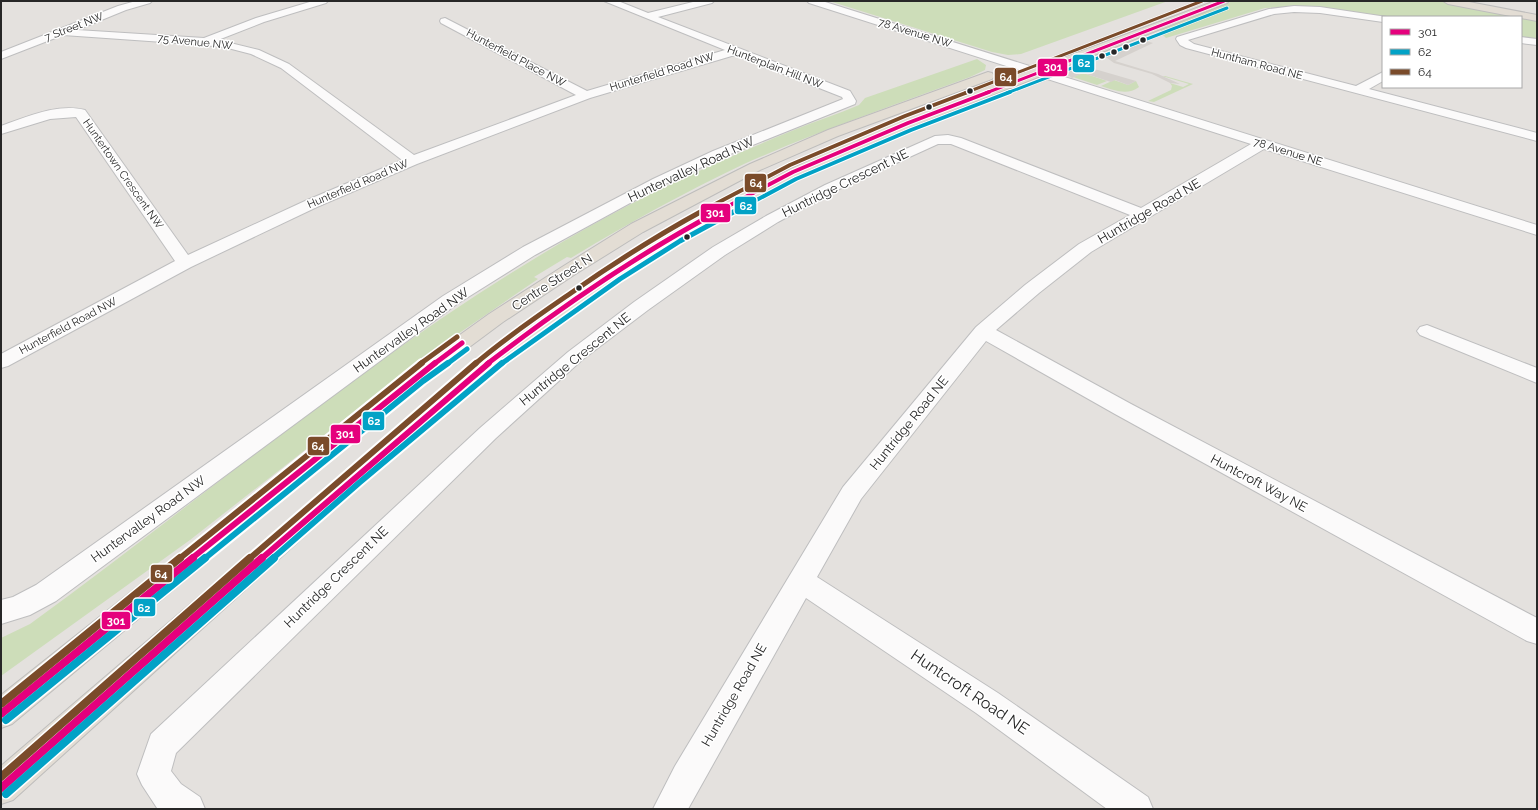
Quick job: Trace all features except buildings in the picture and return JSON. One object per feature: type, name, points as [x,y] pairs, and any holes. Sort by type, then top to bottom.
[{"type":"main road","name":"Centre Street N","points":[[6,709],[418,376],[496,318],[637,228],[755,167],[833,133],[1192,1]]},
{"type":"main road","name":"Centre Street N","points":[[1,788],[355,476],[488,363],[552,315],[676,234],[793,172],[908,123],[1224,1]]},
{"type":"main road","points":[[1448,1],[1537,18]]},
{"type":"main road","points":[[1475,1],[1537,13]]},
{"type":"street","name":"7 Street NW","points":[[1,56],[122,8],[147,1]]},
{"type":"street","points":[[206,41],[260,20],[323,1]]},
{"type":"street","name":"Hunterplain Hill NW","points":[[609,1],[846,94],[850,98]]},
{"type":"street","points":[[648,16],[709,1]]},
{"type":"street","name":"78 Avenue NW","points":[[812,1],[1040,73]]},
{"type":"street","name":"Huntham Road NE","points":[[1382,20],[1320,10],[1273,10],[1181,39],[1184,43],[1190,46],[1537,138]]},
{"type":"street","name":"Hunterfield Place NW","points":[[445,21],[586,95]]},
{"type":"street","name":"75 Avenue NW","points":[[62,32],[206,41],[242,47],[270,57],[412,161]]},
{"type":"street","points":[[1522,40],[1537,42]]},
{"type":"street","name":"Hunterfield Road NW","points":[[1,362],[185,263],[311,204],[412,161],[586,95],[735,51]]},
{"type":"street","name":"78 Avenue NE","points":[[1040,73],[1262,144],[1536,228]]},
{"type":"street","points":[[1358,90],[1382,77]]},
{"type":"street","name":"Huntervalley Road NW","points":[[1,612],[20,607],[46,593],[450,300],[529,251],[658,182],[724,151],[839,107],[850,101],[850,98]]},
{"type":"street","name":"Huntertown Crescent NW","points":[[1,130],[54,114],[70,112],[80,113],[185,263]]},
{"type":"street","name":"Huntridge Crescent NE","points":[[188,809],[169,796],[154,774],[162,745],[488,433],[575,356],[641,306],[719,251],[772,219],[830,188],[899,155],[940,139],[956,141],[1142,214]]},
{"type":"street","name":"Huntridge Road NE","points":[[670,809],[800,580],[852,493],[983,331],[1032,289],[1085,248],[1262,144]]},
{"type":"street","name":"Huntcroft Way NE","points":[[983,331],[1124,409],[1537,632]]},
{"type":"street","points":[[1427,331],[1537,376]]},
{"type":"street","name":"Huntcroft Road NE","points":[[800,580],[987,703],[1136,809]]},
{"type":"green space","points":[[829,1],[1168,1],[1021,54],[1008,55],[992,52]]},
{"type":"green space","points":[[1233,1],[1438,1],[1514,16],[1382,17],[1303,6],[1265,8],[1166,38],[1160,32],[1162,28]]},
{"type":"green space","points":[[1522,17],[1537,21],[1537,39],[1522,37]]},
{"type":"green space","points":[[977,59],[986,65],[985,70],[970,77],[828,129],[744,164],[656,209],[571,258],[567,257],[534,277],[538,279],[420,360],[190,540],[1,676],[1,638],[30,624],[302,418],[441,319],[512,273],[610,215],[714,164],[767,141],[859,105],[865,98]]},
{"type":"green space","points":[[1083,73],[1107,81],[1097,85],[1073,77]]},
{"type":"green space","points":[[1162,76],[1193,84],[1154,102],[1148,101],[1171,90],[1172,86],[1170,83],[1183,87],[1189,84]]},
{"type":"green space","points":[[1114,80],[1128,85],[1136,81],[1139,87],[1125,92],[1101,86]]},
{"type":"shaded area","points":[[1143,40],[1153,43],[1115,61],[1158,74],[1180,84],[1170,83],[1152,74],[1114,63],[1103,55]]},
{"type":"shaded area","points":[[1074,67],[1098,70],[1136,81],[1128,85],[1115,80],[1111,82],[1083,73],[1072,78],[1064,72],[1064,68]]},
{"type":"transit line","name":"64","points":[[1,777],[350,470],[483,357],[548,309],[612,265],[672,227],[790,165],[905,116],[1202,1]]},
{"type":"transit line","name":"301","points":[[1,788],[355,476],[488,363],[553,315],[616,272],[676,234],[793,172],[908,123],[1224,1]]},
{"type":"transit line","name":"62","points":[[6,794],[360,482],[493,369],[620,279],[680,241],[796,179],[911,130],[1227,8]]},
{"type":"transit line","name":"64","points":[[1,704],[413,369],[457,337]]},
{"type":"transit line","name":"301","points":[[1,714],[418,375],[462,343]]},
{"type":"transit line","name":"62","points":[[6,720],[423,381],[467,349]]}]
